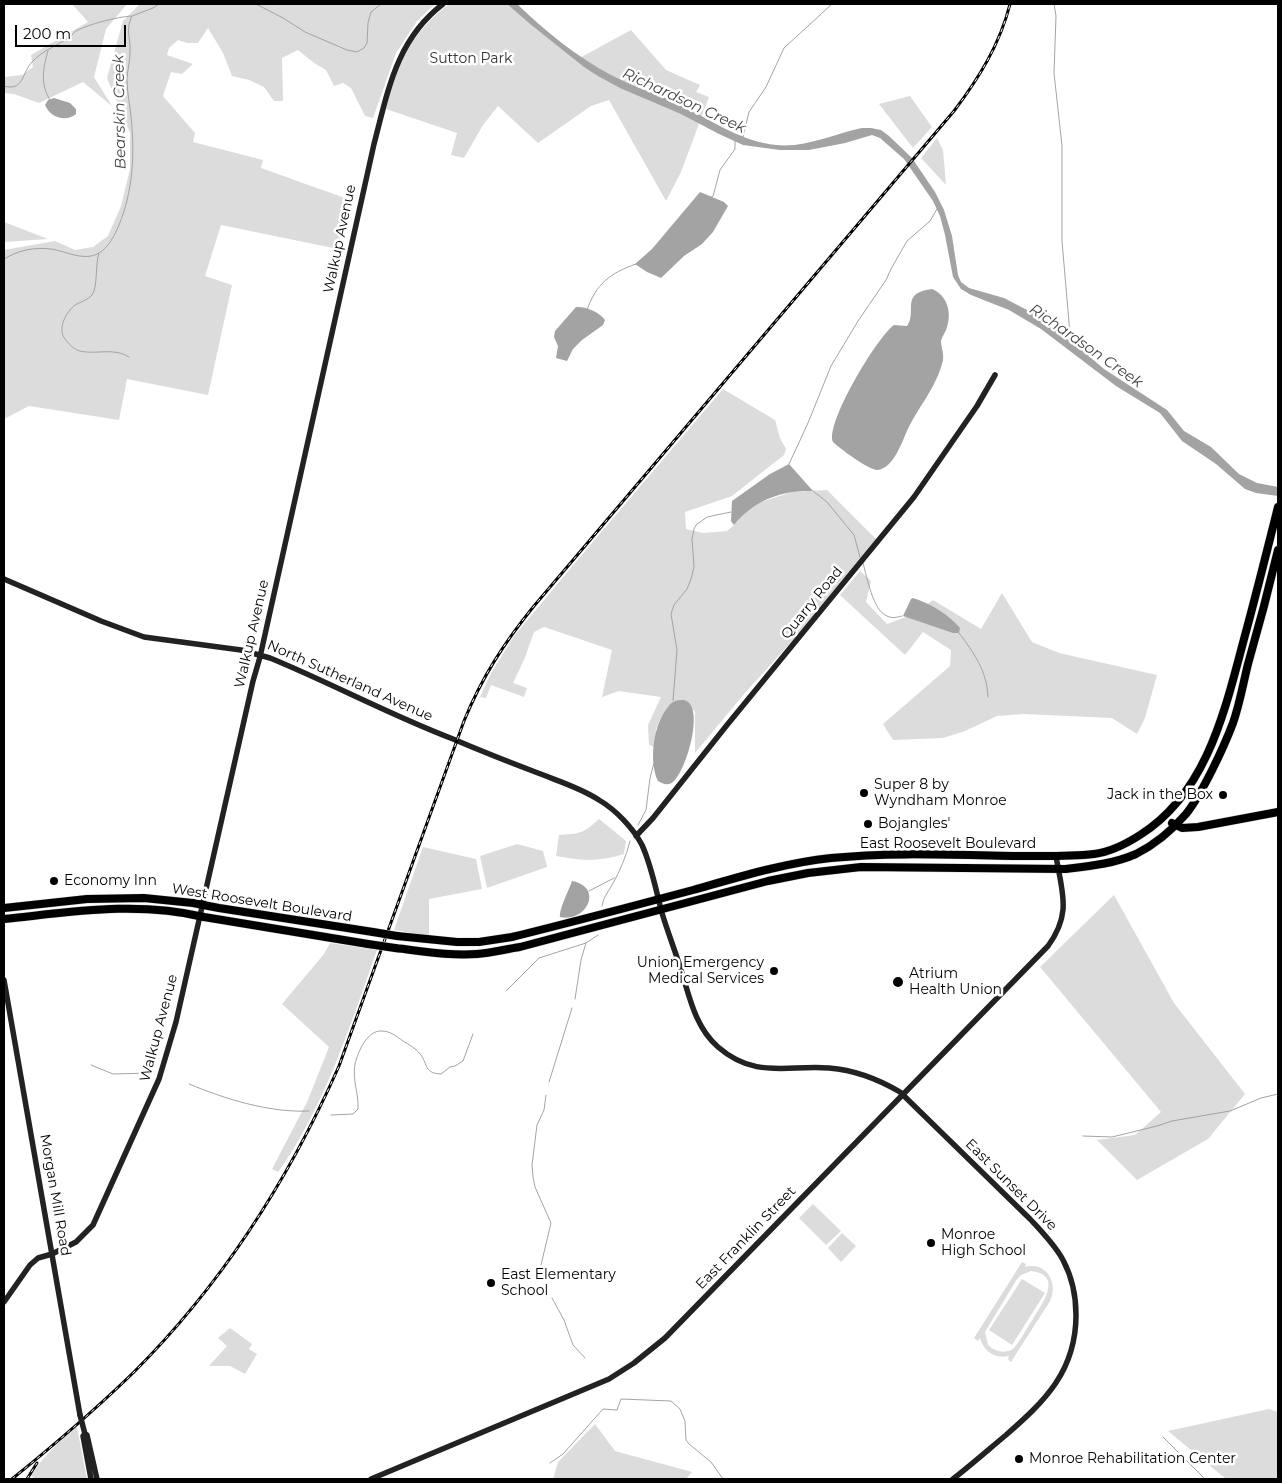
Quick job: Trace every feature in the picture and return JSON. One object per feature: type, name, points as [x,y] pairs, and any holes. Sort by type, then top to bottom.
[{"type":"highway","name":"East Roosevelt Boulevard","points":[[397,936],[449,942],[478,942],[512,937],[761,871],[831,858],[892,855],[1056,856],[1095,854],[1129,842],[1154,826],[1186,792],[1211,746],[1232,684],[1278,508]]},
{"type":"highway","points":[[1268,589],[1263,584],[1273,530]]},
{"type":"highway","name":"East Roosevelt Boulevard","points":[[395,948],[436,953],[478,954],[520,947],[639,914],[662,910],[768,881],[808,873],[861,867],[1058,868],[1097,866],[1136,854],[1149,846],[1186,813],[1202,786],[1229,731],[1241,696],[1278,550]]},
{"type":"highway","points":[[1251,653],[1253,631],[1261,594],[1258,587]]},
{"type":"highway","points":[[1229,731],[1225,726],[1232,700],[1232,684]]},
{"type":"highway","points":[[1202,786],[1203,779],[1222,734],[1219,726]]},
{"type":"highway","points":[[1164,817],[1174,825],[1182,828],[1198,827],[1278,812]]},
{"type":"highway","name":"West Roosevelt Boulevard","points":[[4,908],[86,899],[144,898],[202,904],[397,936]]},
{"type":"highway","name":"West Roosevelt Boulevard","points":[[4,919],[123,908],[174,911],[395,948]]},
{"type":"street","name":"Walkup Avenue","points":[[4,1302],[30,1265],[42,1256],[52,1254],[76,1242],[93,1225],[150,1103],[163,1069],[176,1022],[199,916],[261,655],[387,90],[408,41],[427,18],[443,4]]},
{"type":"street","name":"Quarry Road","points":[[636,836],[653,818],[914,497],[977,406],[995,375]]},
{"type":"street","name":"North Sutherland Avenue","points":[[4,579],[101,621],[144,637],[238,649],[286,664],[457,741],[591,795],[610,808],[636,836]]},
{"type":"street","name":"East Sunset Drive","points":[[636,836],[649,863],[694,1012],[702,1028],[716,1045],[744,1062],[765,1069],[826,1068],[842,1070],[878,1080],[903,1094],[1030,1219],[1048,1238],[1064,1261],[1075,1295],[1076,1308],[1075,1336],[1072,1350],[1062,1375],[1049,1394],[1024,1419],[954,1479]]},
{"type":"street","points":[[1056,856],[1058,868]]},
{"type":"street","name":"East Franklin Street","points":[[371,1479],[613,1377],[665,1338],[1048,946],[1059,929],[1064,915],[1058,868]]},
{"type":"street","name":"Morgan Mill Road","points":[[4,980],[78,1394],[80,1415],[85,1434]]},
{"type":"street","points":[[85,1434],[83,1436],[92,1479]]},
{"type":"street","points":[[85,1434],[87,1435],[98,1479]]},
{"type":"green space","points":[[72,4],[127,4],[106,29],[94,77],[112,106],[83,82],[39,103],[14,94],[4,93],[4,77],[22,75],[33,67],[31,55],[88,22]]},
{"type":"green space","points":[[140,4],[435,4],[417,21],[396,53],[373,118],[365,116],[351,88],[343,83],[334,86],[326,70],[298,50],[282,58],[283,101],[274,101],[264,87],[249,80],[232,76],[223,53],[208,28],[198,43],[187,43],[178,40],[169,48],[167,55],[193,64],[182,74],[171,72],[163,96],[195,133],[193,142],[263,160],[261,168],[345,198],[338,249],[221,225],[205,276],[232,285],[208,395],[127,379],[119,420],[29,406],[4,419],[4,250],[55,241],[75,250],[93,247],[108,236],[121,206],[130,169],[130,133],[107,78],[123,21]]},
{"type":"green space","name":"Sutton Park","points":[[449,4],[507,4],[576,60],[631,30],[666,70],[700,85],[696,92],[709,97],[681,172],[666,201],[609,100],[591,106],[538,143],[498,106],[483,125],[464,158],[451,155],[457,133],[386,109],[397,68],[409,47],[423,28]]},
{"type":"green space","points":[[910,96],[932,127],[913,148],[879,104]]},
{"type":"green space","points":[[937,138],[943,150],[946,185],[921,158]]},
{"type":"green space","points":[[4,222],[48,239],[4,242]]},
{"type":"green space","points":[[723,389],[775,420],[780,438],[786,449],[784,455],[732,496],[685,512],[686,529],[703,533],[727,531],[748,509],[761,502],[792,492],[827,490],[877,540],[823,607],[744,694],[695,753],[695,712],[684,700],[673,701],[660,719],[656,729],[655,747],[649,745],[648,725],[661,697],[619,691],[602,697],[612,650],[544,627],[534,632],[513,683],[527,688],[524,697],[491,685],[486,698],[480,697],[491,673],[514,636]]},
{"type":"green space","points":[[860,571],[871,581],[866,602],[887,624],[914,614],[933,600],[981,629],[1002,593],[1032,642],[1059,653],[1157,675],[1145,718],[1137,734],[1112,718],[1024,714],[997,716],[965,731],[943,738],[893,740],[883,724],[950,666],[951,650],[923,632],[905,655],[840,595]]},
{"type":"green space","points":[[599,819],[626,841],[624,854],[590,860],[556,856],[559,835],[581,832]]},
{"type":"green space","points":[[517,844],[543,851],[547,867],[487,888],[480,856]]},
{"type":"green space","points":[[423,847],[476,859],[482,889],[429,899],[429,936],[394,930]]},
{"type":"green space","points":[[1114,895],[1174,1003],[1245,1094],[1208,1139],[1137,1180],[1097,1140],[1135,1135],[1161,1112],[1040,967]]},
{"type":"green space","points":[[330,943],[377,950],[323,1093],[309,1121],[278,1172],[272,1169],[308,1100],[329,1047],[282,1004],[324,954]]},
{"type":"green space","points":[[813,1204],[841,1231],[826,1245],[799,1218]]},
{"type":"green space","points":[[842,1233],[856,1246],[841,1262],[828,1248]]},
{"type":"green space","points":[[1022,1262],[1026,1264],[1025,1267],[1039,1267],[1045,1270],[1052,1281],[1053,1287],[1050,1301],[1011,1362],[1008,1359],[1009,1356],[999,1356],[987,1351],[980,1338],[978,1341],[974,1338]],"holes":[[[1031,1271],[1041,1274],[1049,1284],[1041,1306],[1013,1349],[997,1351],[988,1345],[985,1332],[1017,1279]]]},
{"type":"green space","points":[[1022,1279],[1045,1293],[1012,1345],[989,1330]]},
{"type":"green space","points":[[230,1328],[252,1344],[249,1349],[257,1354],[245,1374],[230,1366],[209,1366],[227,1346],[218,1338]]},
{"type":"green space","points":[[1269,1409],[1278,1412],[1278,1479],[1226,1479],[1168,1431]]},
{"type":"green space","points":[[595,1424],[615,1451],[692,1472],[686,1479],[553,1479],[558,1462]]},
{"type":"green space","points":[[77,1427],[87,1479],[36,1479],[31,1476],[46,1456]]},
{"type":"shaded area","points":[[507,4],[517,4],[562,43],[611,75],[685,107],[752,140],[776,145],[787,145],[809,143],[862,128],[881,130],[912,158],[935,192],[944,210],[952,236],[958,275],[961,282],[969,288],[1004,298],[1027,310],[1077,346],[1104,369],[1167,410],[1184,431],[1211,447],[1239,474],[1257,483],[1278,487],[1278,496],[1256,493],[1245,489],[1216,464],[1182,441],[1160,413],[1116,386],[1041,329],[1009,310],[961,289],[953,277],[940,216],[933,201],[904,159],[880,138],[872,135],[845,143],[809,150],[780,150],[743,145],[598,76],[584,67]]},
{"type":"shaded area","points":[[54,98],[70,103],[76,109],[76,114],[72,117],[63,118],[50,113],[45,105],[48,100]]},
{"type":"shaded area","points":[[700,192],[724,202],[728,206],[713,232],[702,244],[684,256],[661,278],[635,264],[652,249]]},
{"type":"shaded area","points":[[932,289],[945,300],[949,316],[941,341],[943,360],[940,370],[932,388],[911,422],[893,460],[884,468],[878,470],[868,467],[833,442],[833,432],[837,418],[854,381],[876,346],[894,325],[907,326],[910,321],[912,299],[922,291]]},
{"type":"shaded area","points":[[576,307],[592,310],[600,314],[605,320],[603,325],[573,349],[567,361],[556,358],[558,346],[554,337],[555,331]]},
{"type":"shaded area","points":[[789,464],[813,491],[790,492],[769,498],[750,509],[734,525],[731,521],[732,501],[770,474]]},
{"type":"shaded area","points":[[913,598],[945,614],[960,628],[959,633],[953,633],[903,616]]},
{"type":"shaded area","points":[[684,700],[690,705],[693,714],[692,739],[678,776],[673,782],[666,784],[658,781],[655,774],[653,755],[655,736],[665,711],[672,703]]},
{"type":"shaded area","points":[[572,881],[582,885],[587,890],[588,904],[578,915],[560,917],[563,904]]},
{"type":"waterway","name":"Bearskin Creek","points":[[4,259],[21,251],[39,248],[81,256],[93,255],[105,248],[113,237],[124,212],[132,172],[131,112],[127,89],[130,53],[129,26],[132,16],[159,4]]},
{"type":"waterway","name":"Bearskin Creek","points":[[256,4],[305,32],[347,50],[357,52],[364,48],[367,43],[368,23],[371,12],[381,4]]},
{"type":"waterway","name":"Richardson Creek","points":[[743,137],[749,112],[766,87],[784,48],[832,4]]},
{"type":"waterway","name":"Richardson Creek","points":[[1054,4],[1056,16],[1054,73],[1062,146],[1062,241],[1070,334],[1064,337]]},
{"type":"waterway","points":[[4,86],[11,87],[19,84],[36,58],[76,31],[103,21],[131,16]]},
{"type":"waterway","points":[[48,51],[43,76],[50,100]]},
{"type":"waterway","name":"Richardson Creek","points":[[711,197],[713,196],[720,170],[735,149],[735,140]]},
{"type":"waterway","points":[[789,464],[831,366],[886,280],[907,241],[930,221],[937,209]]},
{"type":"waterway","points":[[99,253],[94,291],[90,297],[75,305],[69,312],[62,326],[63,335],[71,346],[80,351],[117,352],[129,357]]},
{"type":"waterway","points":[[587,310],[595,293],[605,281],[619,271],[636,264]]},
{"type":"waterway","points":[[813,491],[827,502],[854,535],[860,557]]},
{"type":"waterway","points":[[673,701],[677,650],[671,614],[674,605],[687,589],[691,579],[694,567],[692,539],[694,529],[696,525],[707,517],[731,512]]},
{"type":"waterway","points":[[863,563],[871,593],[878,608],[889,617],[902,616]]},
{"type":"waterway","points":[[959,633],[975,655],[985,679],[988,697]]},
{"type":"waterway","points":[[638,825],[646,810],[654,763]]},
{"type":"waterway","points":[[602,906],[627,853],[630,841]]},
{"type":"waterway","points":[[589,891],[614,878]]},
{"type":"waterway","points":[[506,991],[539,958],[586,943],[598,935]]},
{"type":"waterway","points":[[575,999],[581,960],[586,943]]},
{"type":"waterway","points":[[549,1082],[572,1008]]},
{"type":"waterway","points":[[331,1115],[353,1114],[358,1109],[354,1076],[355,1064],[361,1048],[372,1034],[382,1031],[393,1034],[417,1051],[429,1070],[441,1074],[463,1061],[473,1034]]},
{"type":"waterway","points":[[91,1065],[113,1074],[152,1073]]},
{"type":"waterway","points":[[189,1084],[248,1104],[279,1110],[309,1111]]},
{"type":"waterway","points":[[1083,1136],[1112,1137],[1172,1121],[1230,1111],[1261,1098],[1278,1094]]},
{"type":"waterway","points":[[541,1265],[551,1223],[535,1187],[532,1165],[537,1125],[544,1110],[546,1095]]},
{"type":"waterway","points":[[552,1298],[564,1320],[573,1345],[585,1358]]},
{"type":"waterway","points":[[550,1463],[563,1454],[603,1409],[617,1410],[621,1399],[671,1401],[680,1409],[685,1421],[686,1440],[711,1462],[723,1479]]},
{"type":"waterway","points":[[1163,1437],[1205,1479]]},
{"type":"railway","points":[[12,1479],[104,1400],[166,1338],[224,1266],[251,1228],[275,1189],[298,1149],[339,1066],[464,721],[478,690],[503,647],[534,606],[954,111],[988,60],[1001,33],[1010,4]]},
{"type":"railway","points":[[27,1479],[37,1463]]},
{"type":"place","name":"Super 8 by Wyndham Monroe","points":[[864,793]]},
{"type":"place","name":"Jack in the Box","points":[[1223,795]]},
{"type":"place","name":"Bojangles'","points":[[868,824]]},
{"type":"place","name":"Economy Inn","points":[[54,881]]},
{"type":"place","name":"Union Emergency Medical Services","points":[[774,971]]},
{"type":"place","name":"Atrium Health Union","points":[[898,982]]},
{"type":"place","name":"Monroe High School","points":[[931,1243]]},
{"type":"place","name":"East Elementary School","points":[[491,1283]]},
{"type":"place","name":"Monroe Rehabilitation Center","points":[[1019,1459]]}]
